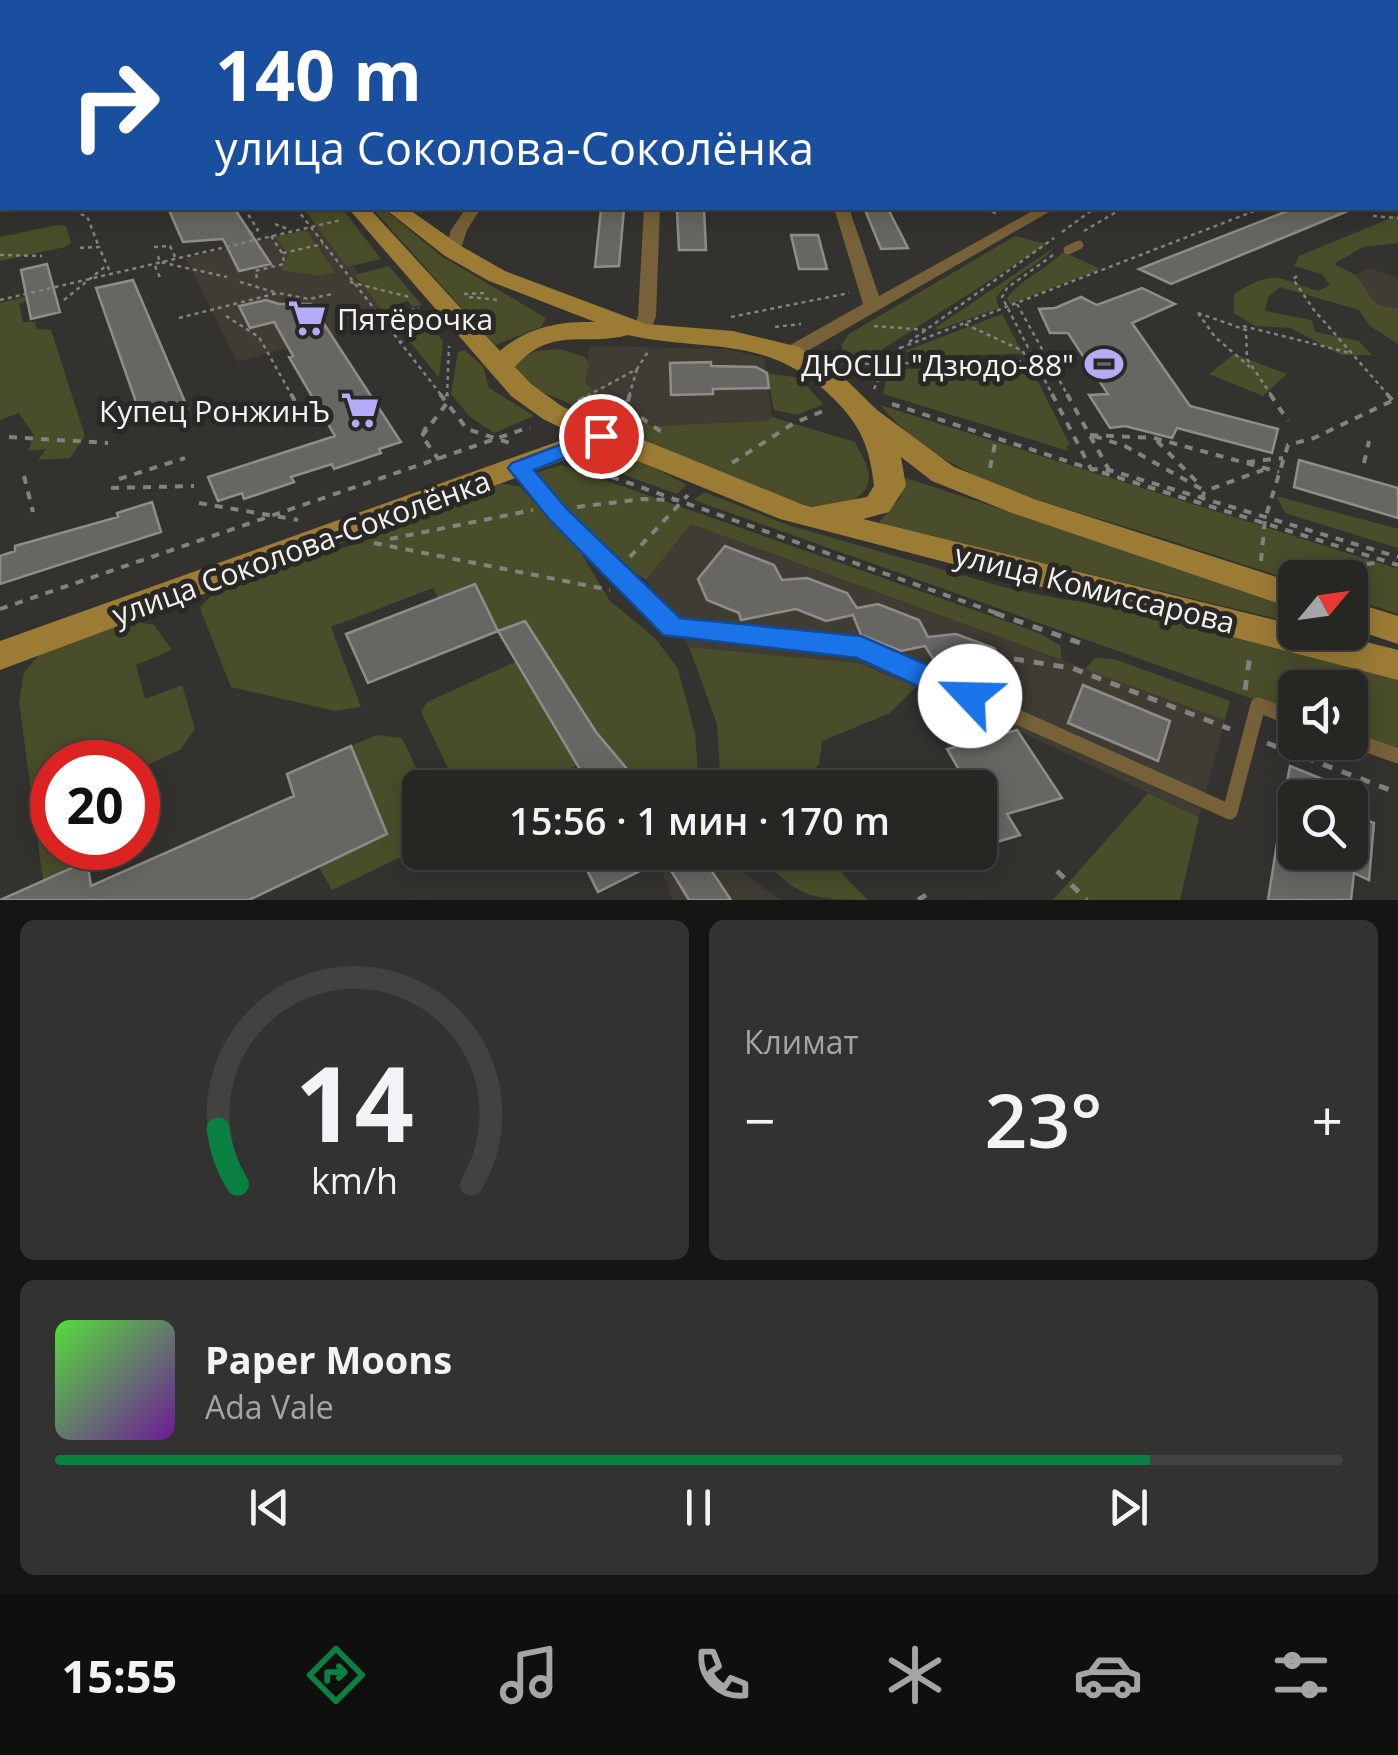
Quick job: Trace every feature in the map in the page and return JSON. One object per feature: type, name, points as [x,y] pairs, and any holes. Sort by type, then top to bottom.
[{"type":"main road","name":"улица Комиссарова","points":[[360,210],[521,390],[553,414],[601,436],[792,512],[1398,665]]},
{"type":"main road","name":"улица Комиссарова","points":[[397,210],[453,251],[497,276],[644,340],[734,339],[800,360],[876,404],[943,474],[1278,590]]},
{"type":"main road","points":[[500,366],[516,346],[554,332],[644,340]]},
{"type":"main road","name":"улица Комиссарова","points":[[792,512],[844,513],[878,505],[890,486],[876,404]]},
{"type":"main road","name":"улица Соколова-Соколёнка","points":[[0,656],[358,541],[601,436]]},
{"type":"main road","points":[[1368,620],[1398,630]]},
{"type":"street","points":[[453,251],[459,230],[472,210]]},
{"type":"street","points":[[644,340],[652,210]]},
{"type":"street","points":[[842,210],[870,297]]},
{"type":"street","points":[[800,360],[870,297],[1044,210]]},
{"type":"lane","points":[[1064,248],[1079,245]]},
{"type":"lane","points":[[520,468],[552,507],[673,627],[861,647],[1230,812],[1258,705],[1278,713]]},
{"type":"lane","points":[[1368,745],[1398,756]]},
{"type":"path","points":[[78,210],[79,214]]},
{"type":"path","points":[[245,210],[258,230],[250,234],[253,240]]},
{"type":"path","points":[[1093,210],[1049,246],[900,348],[886,362],[876,404],[1398,566]]},
{"type":"path","points":[[1082,232],[1120,210]]},
{"type":"path","points":[[900,348],[1257,210]]},
{"type":"path","points":[[71,219],[79,214],[87,216],[111,274]]},
{"type":"path","points":[[1373,216],[1398,218]]},
{"type":"path","points":[[276,224],[293,231]]},
{"type":"path","points":[[0,300],[310,227]]},
{"type":"path","points":[[257,278],[255,272],[284,264],[283,254],[271,236]]},
{"type":"path","points":[[283,254],[322,244]]},
{"type":"path","points":[[154,247],[170,246],[176,258]]},
{"type":"path","points":[[80,248],[99,247]]},
{"type":"path","points":[[1064,248],[1008,288],[1002,298],[1030,361],[1091,470]]},
{"type":"path","points":[[0,255],[42,256]]},
{"type":"path","points":[[159,260],[227,276]]},
{"type":"path","points":[[154,264],[161,280]]},
{"type":"path","points":[[64,300],[107,265]]},
{"type":"path","points":[[1297,276],[1293,279],[1314,310],[1395,399],[1314,438]]},
{"type":"path","points":[[240,282],[309,299],[332,294]]},
{"type":"path","points":[[350,282],[422,300]]},
{"type":"path","points":[[179,318],[278,293]]},
{"type":"path","points":[[460,296],[509,301]]},
{"type":"path","points":[[720,319],[870,297]]},
{"type":"path","points":[[1017,304],[1109,470]]},
{"type":"path","points":[[380,319],[426,306]]},
{"type":"path","points":[[348,317],[374,310]]},
{"type":"path","points":[[1256,372],[1215,337],[1198,313],[1350,353]]},
{"type":"path","points":[[397,314],[438,320],[399,343]]},
{"type":"path","points":[[226,316],[259,337],[296,403]]},
{"type":"path","points":[[842,324],[927,330]]},
{"type":"path","points":[[965,324],[1022,351],[1030,361]]},
{"type":"path","points":[[1240,326],[1246,330],[1247,359],[1288,421]]},
{"type":"path","points":[[422,436],[447,403],[449,334]]},
{"type":"path","points":[[644,340],[626,407],[666,435]]},
{"type":"path","points":[[800,360],[1049,361]]},
{"type":"path","points":[[0,609],[499,440],[636,369]]},
{"type":"path","points":[[422,436],[426,426]]},
{"type":"path","points":[[1090,435],[1154,438],[1279,472]]},
{"type":"path","points":[[1090,435],[1125,446],[1205,491]]},
{"type":"path","points":[[422,436],[440,460]]},
{"type":"path","points":[[8,438],[108,443]]},
{"type":"path","points":[[1154,438],[1205,491]]},
{"type":"path","points":[[984,490],[996,439]]},
{"type":"path","points":[[1364,463],[1369,441]]},
{"type":"path","points":[[119,478],[184,458]]},
{"type":"path","points":[[1243,462],[1284,458]]},
{"type":"path","points":[[1201,499],[1205,491],[1266,469]]},
{"type":"path","points":[[1091,470],[1109,470],[1398,558]]},
{"type":"path","points":[[24,476],[34,512]]},
{"type":"path","points":[[111,488],[194,486]]},
{"type":"path","points":[[358,541],[552,507],[592,507],[643,499],[682,500]]},
{"type":"path","points":[[199,502],[277,514],[358,541],[643,596]]},
{"type":"path","points":[[1368,564],[1398,558]]},
{"type":"path","points":[[1014,659],[1072,668],[1398,793]]},
{"type":"path","points":[[1057,871],[1086,900]]},
{"type":"shaded area","points":[[323,227],[394,319],[237,362],[186,258]]},
{"type":"shaded area","points":[[1370,268],[1398,278],[1398,335],[1337,283]]},
{"type":"shaded area","points":[[589,346],[726,349],[764,358],[772,417],[767,421],[652,426],[604,399],[585,383]]},
{"type":"shaded area","points":[[691,524],[1225,720],[1199,817],[1017,730],[858,663],[689,647],[646,580]]},
{"type":"shaded area","points":[[662,870],[740,870],[781,900],[673,900]]},
{"type":"green space","points":[[304,210],[344,210],[381,259],[347,267]]},
{"type":"green space","points":[[374,210],[385,210],[441,256],[546,318],[541,327],[495,345]]},
{"type":"green space","points":[[1398,215],[1398,243],[1363,247],[1334,264],[1356,276],[1376,303],[1398,308],[1398,344],[1370,326],[1359,310],[1280,287],[1268,297],[1265,311],[1311,320],[1316,332],[1359,341],[1372,355],[1341,355],[1291,328],[1255,326],[1234,313],[1234,294],[1269,278],[1318,291],[1330,285],[1322,274],[1294,266],[1299,256]]},
{"type":"green space","points":[[66,226],[71,243],[65,247],[0,261],[0,237]]},
{"type":"green space","points":[[306,230],[335,272],[320,276],[281,270],[289,254],[275,237]]},
{"type":"green space","points":[[1015,236],[1047,244],[872,356],[842,356],[842,344],[849,334]]},
{"type":"green space","points":[[1055,247],[1002,290],[996,298],[999,308],[935,328]]},
{"type":"green space","points":[[1063,252],[1101,269],[1010,304],[1007,298],[1013,291]]},
{"type":"green space","points":[[389,266],[422,305],[413,307],[408,301],[390,306],[394,313],[386,315],[355,275]]},
{"type":"green space","points":[[53,290],[19,304],[23,322],[35,322],[37,329],[51,330],[85,436],[70,458],[38,460],[46,449],[28,451],[34,435],[19,413],[0,420],[0,303]]},
{"type":"green space","points":[[1002,314],[1023,354],[917,356],[905,351]]},
{"type":"green space","points":[[394,322],[435,331],[443,341],[439,378]]},
{"type":"green space","points":[[560,349],[585,357],[589,365],[585,383],[604,399],[652,426],[766,421],[772,417],[855,442],[868,468],[867,486],[845,503],[806,505],[703,467],[535,389],[517,373],[515,361],[536,351]]},
{"type":"green space","points":[[464,350],[483,366],[489,388],[534,416],[494,433],[469,416],[451,394],[458,352]]},
{"type":"green space","points":[[1234,354],[1287,374],[1263,396],[1209,374]]},
{"type":"green space","points":[[1031,368],[1070,445],[1066,446],[1069,451],[883,394],[889,369]]},
{"type":"green space","points":[[767,373],[800,378],[823,404],[798,415],[774,410]]},
{"type":"green space","points":[[880,405],[1398,569],[1398,614],[1368,604],[1368,560],[1278,560],[1278,576],[996,485],[933,452]]},
{"type":"green space","points":[[605,453],[633,457],[687,485],[677,494],[578,458]]},
{"type":"green space","points":[[562,465],[1039,633],[1060,645],[1062,660],[691,524],[646,580],[599,545],[559,504],[538,472]]},
{"type":"green space","points":[[906,478],[1278,599],[1278,619],[879,522],[900,498]]},
{"type":"green space","points":[[500,484],[519,486],[579,550],[610,601],[655,638],[678,669],[695,733],[698,770],[628,770],[596,732],[525,621],[498,631],[475,584],[438,598],[433,588],[331,627],[361,707],[335,711],[231,687],[200,608],[212,595],[247,576],[368,539]]},
{"type":"green space","points":[[704,492],[788,525],[1003,587],[1066,600],[1128,606],[1278,646],[1278,650],[1293,650],[1368,670],[1278,670],[1278,708],[694,500]]},
{"type":"green space","points":[[1276,496],[1398,529],[1398,548],[1285,513]]},
{"type":"green space","points":[[130,621],[154,625],[172,650],[136,665],[145,699],[182,685],[195,729],[180,750],[160,759],[160,740],[30,740],[30,784],[19,702],[24,672],[42,652]]},
{"type":"green space","points":[[689,647],[858,663],[916,687],[890,713],[822,741],[819,765],[812,770],[720,770],[717,724]]},
{"type":"green space","points":[[1095,658],[1114,659],[1230,701],[1225,720],[1085,669]]},
{"type":"green space","points":[[515,662],[578,765],[567,770],[449,770],[421,712],[427,702]]},
{"type":"green space","points":[[1368,670],[1398,678],[1398,751],[1368,740]]},
{"type":"green space","points":[[377,735],[402,738],[417,770],[402,770],[402,857],[332,890],[319,867],[386,834],[351,746]]},
{"type":"green space","points":[[1148,793],[1199,817],[1180,900],[1053,900]]},
{"type":"green space","points":[[42,870],[66,870],[43,880]]},
{"type":"green space","points":[[774,870],[842,870],[868,900],[817,897]]},
{"type":"building","points":[[169,210],[235,210],[271,264],[239,271],[223,239],[183,242]]},
{"type":"building","points":[[601,210],[624,210],[619,266],[595,267]]},
{"type":"building","points":[[677,210],[704,210],[706,250],[679,250]]},
{"type":"building","points":[[865,210],[889,210],[908,248],[881,249]]},
{"type":"building","points":[[1290,210],[1350,210],[1171,284],[1139,269]]},
{"type":"building","points":[[791,235],[818,235],[827,269],[799,269]]},
{"type":"building","points":[[47,264],[60,312],[31,319],[21,270]]},
{"type":"building","points":[[133,280],[188,409],[143,422],[96,288]]},
{"type":"building","points":[[1142,288],[1175,304],[1132,323],[1190,406],[1278,429],[1272,453],[1177,428],[1172,438],[1125,426],[1110,428],[1089,395],[1108,394],[1068,333],[1050,333],[1039,309],[1055,308],[1081,297],[1097,305]]},
{"type":"building","points":[[266,300],[311,304],[401,442],[334,469],[332,464],[291,477],[294,482],[244,499],[242,493],[218,501],[208,477],[335,436],[289,357],[293,356],[274,322],[250,328],[239,306]]},
{"type":"building","points":[[711,362],[711,366],[756,367],[767,373],[769,388],[671,395],[670,363]]},
{"type":"building","points":[[1299,460],[1398,488],[1398,518],[1294,487]]},
{"type":"building","points":[[152,502],[161,532],[0,584],[0,556],[15,551],[15,546],[118,517],[117,513]]},
{"type":"building","points":[[725,546],[774,565],[782,580],[807,578],[847,593],[857,608],[878,604],[919,620],[928,637],[956,634],[994,648],[1014,677],[982,683],[937,665],[925,646],[901,651],[861,635],[853,615],[826,621],[796,609],[741,620],[739,613],[707,600],[698,579]]},
{"type":"building","points":[[475,584],[498,631],[368,683],[346,634]]},
{"type":"building","points":[[525,621],[596,732],[628,770],[580,770],[498,631]]},
{"type":"building","points":[[1083,685],[1170,721],[1158,761],[1068,723]]},
{"type":"building","points":[[1017,730],[1062,798],[1007,814],[1020,835],[997,842],[997,770],[950,770],[958,768],[947,749]]},
{"type":"building","points":[[351,746],[387,834],[249,900],[0,900],[67,870],[88,870],[91,886],[127,870],[160,870],[160,855],[294,796],[287,774]]},
{"type":"building","points":[[1290,766],[1325,780],[1287,780]]},
{"type":"building","points":[[1368,820],[1374,823],[1369,880],[1354,873],[1351,900],[1268,900],[1278,837],[1278,870],[1368,870]]},
{"type":"building","points":[[587,870],[642,870],[598,892]]},
{"type":"building","points":[[671,870],[711,870],[731,900],[689,900]]},
{"type":"place","name":"Пятёрочка","points":[[307,318]]},
{"type":"place","name":"ДЮСШ \"Дзюдо-88\"","points":[[1104,364]]},
{"type":"place","name":"Купец РонжинЪ","points":[[360,410]]},
{"type":"route","points":[[601,436],[520,468],[558,514],[673,627],[861,647],[970,696]]}]
